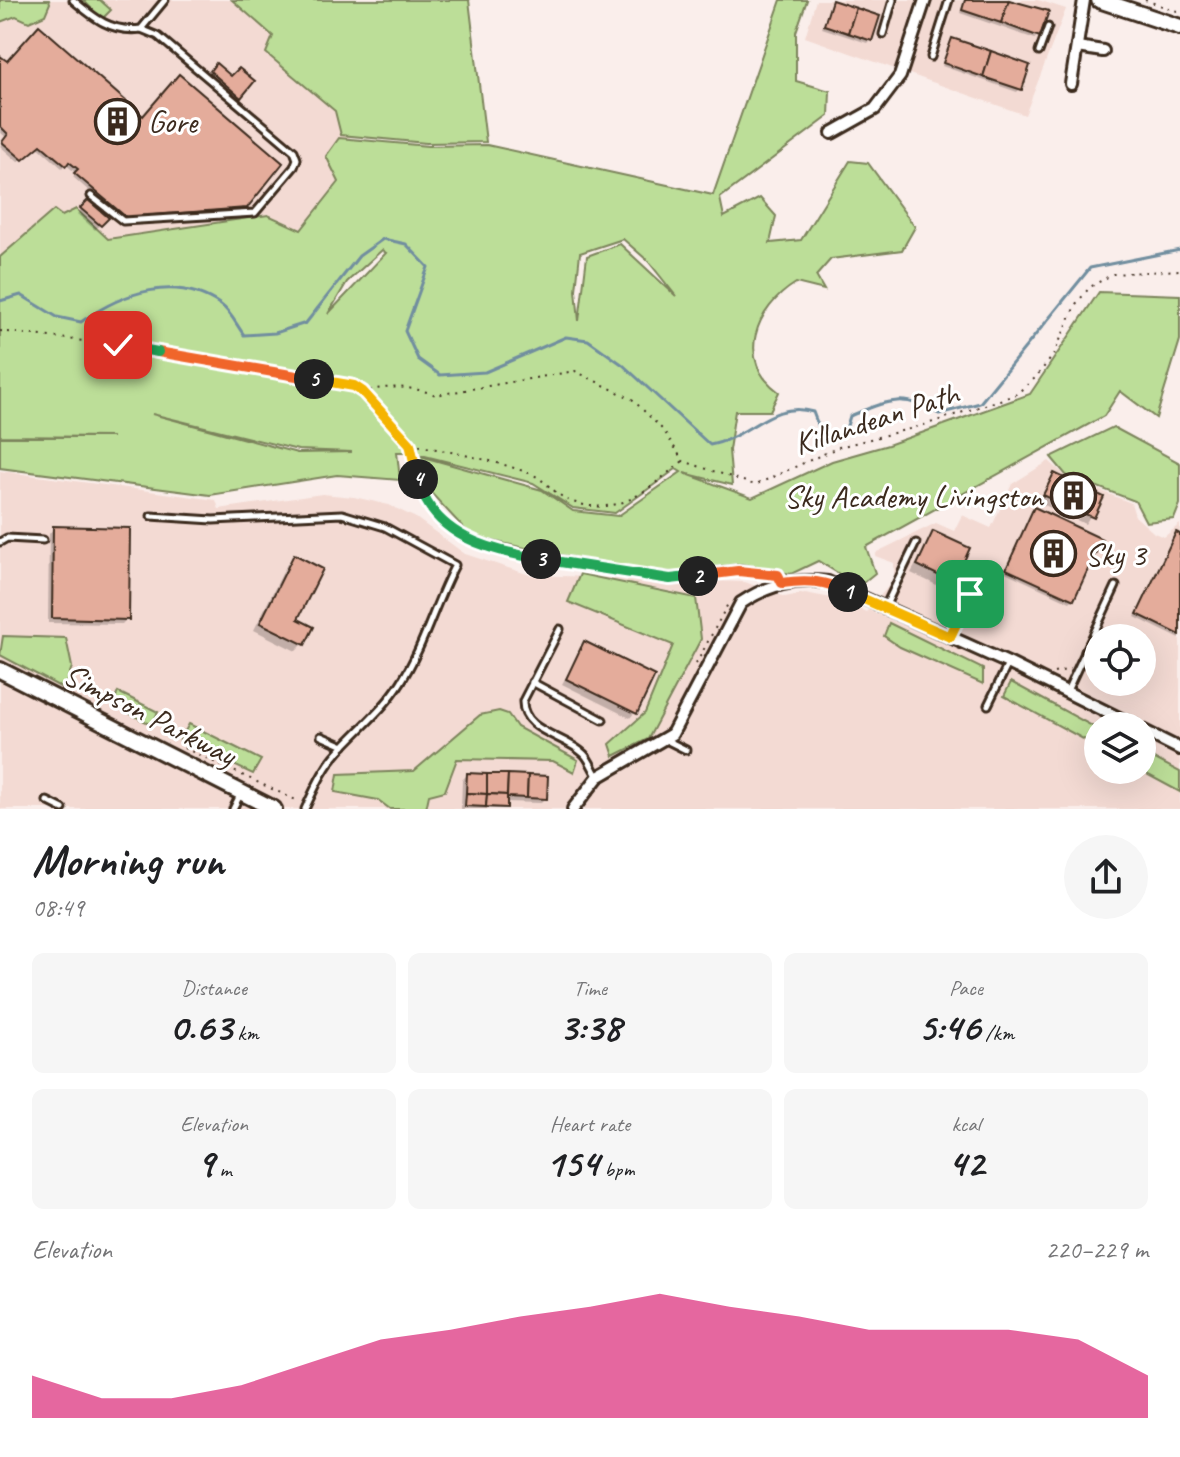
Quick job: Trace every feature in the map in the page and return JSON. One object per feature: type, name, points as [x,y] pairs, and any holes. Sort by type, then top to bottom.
[{"type":"main road","points":[[1099,0],[1180,27]]},
{"type":"main road","name":"Simpson Parkway","points":[[0,670],[274,809]]},
{"type":"street","points":[[832,133],[875,109],[900,76],[925,0]]},
{"type":"street","points":[[1071,84],[1084,0]]},
{"type":"street","points":[[1077,47],[1103,51]]},
{"type":"street","points":[[573,809],[598,777],[672,734],[741,603],[759,591],[782,583],[805,579],[828,582],[1008,663],[1107,712]]},
{"type":"street","points":[[1156,737],[1180,749]]},
{"type":"lane","points":[[73,0],[94,18],[113,28],[141,29],[158,36],[294,151],[297,159],[294,167],[255,213],[123,221],[91,196]]},
{"type":"lane","points":[[141,29],[165,0]]},
{"type":"lane","points":[[883,34],[893,0]]},
{"type":"lane","points":[[931,57],[949,0]]},
{"type":"lane","points":[[1039,52],[1048,27]]},
{"type":"lane","points":[[151,516],[213,520],[342,514],[385,527],[455,565],[436,600],[416,657],[399,685],[322,773],[305,809]]},
{"type":"lane","points":[[0,542],[7,538],[43,540]]},
{"type":"lane","points":[[885,608],[916,543]]},
{"type":"lane","points":[[1098,624],[1116,586]]},
{"type":"lane","points":[[950,637],[970,594]]},
{"type":"lane","points":[[560,629],[523,701],[528,721],[584,754],[598,777]]},
{"type":"lane","points":[[1066,692],[1084,653]]},
{"type":"lane","points":[[988,705],[1008,663]]},
{"type":"lane","points":[[532,682],[603,720]]},
{"type":"lane","points":[[321,736],[344,746]]},
{"type":"lane","points":[[665,739],[686,750]]},
{"type":"lane","points":[[233,809],[242,792]]},
{"type":"lane","points":[[47,801],[63,809]]},
{"type":"path","points":[[1145,0],[1180,12]]},
{"type":"path","name":"Killandean Path","points":[[683,461],[755,485],[839,447],[921,426],[1015,395],[1034,379],[1053,356],[1076,304],[1090,287],[1113,274],[1180,270]]},
{"type":"path","points":[[0,331],[118,345],[354,386],[410,444],[421,495],[439,520],[470,541],[512,554],[670,579],[738,571],[778,575],[782,583]]},
{"type":"path","points":[[363,392],[381,387],[417,388],[436,395],[575,371],[632,399],[664,431],[683,461],[631,502],[599,507],[568,500],[535,475],[486,458],[410,444]]},
{"type":"shaded area","points":[[0,0],[260,0],[351,130],[335,218],[289,268],[0,272]]},
{"type":"shaded area","points":[[816,0],[1038,0],[1066,9],[1025,115],[805,37]]},
{"type":"shaded area","points":[[1049,461],[1067,477],[1131,503],[1135,516],[1154,533],[1164,537],[1180,524],[1180,809],[0,809],[0,471],[216,500],[219,509],[322,494],[354,497],[389,505],[416,518],[465,554],[530,575],[745,582],[785,597],[805,593],[842,600],[866,612],[894,580],[894,563],[875,556],[877,552],[936,523],[954,531],[962,515],[991,528],[1012,484]]},
{"type":"green space","points":[[0,0],[49,0],[50,3],[45,15],[29,22],[16,16],[0,22]]},
{"type":"green space","points":[[83,0],[100,0],[111,10],[102,19]]},
{"type":"green space","points":[[232,0],[469,0],[486,142],[426,143],[341,135],[335,111],[266,53],[273,36]]},
{"type":"green space","points":[[781,0],[807,0],[796,32],[796,81],[830,91],[829,116],[720,198],[724,217],[760,198],[776,216],[770,243],[801,240],[850,161],[868,163],[915,227],[902,250],[831,259],[816,276],[824,290],[796,283],[770,306],[761,320],[754,350],[757,365],[765,379],[779,392],[770,411],[735,411],[729,450],[732,485],[684,473],[752,498],[832,461],[888,445],[1030,394],[1099,292],[1180,295],[1180,340],[1156,418],[1120,391],[1104,416],[866,547],[875,573],[859,586],[818,561],[791,574],[741,564],[676,573],[633,570],[472,537],[432,494],[416,455],[542,490],[573,511],[618,516],[681,472],[676,469],[615,513],[573,508],[533,483],[409,452],[397,452],[400,480],[337,475],[210,495],[0,468],[0,437],[112,437],[0,436],[0,257],[54,210],[62,216],[76,209],[108,239],[268,215],[301,230],[339,182],[326,156],[339,138],[428,146],[487,145],[713,195]],"holes":[[[623,239],[648,261],[676,296],[620,244],[587,256],[579,321],[576,290],[580,253]],[[382,250],[386,253],[328,314],[347,282]],[[152,414],[298,450],[352,452],[297,453]]]},
{"type":"green space","points":[[1113,427],[1180,463],[1180,504],[1174,519],[1146,522],[1135,501],[1066,475],[1051,457]]},
{"type":"green space","points":[[580,574],[696,598],[701,639],[648,739],[614,756],[610,744],[645,713],[673,645],[568,602]]},
{"type":"green space","points":[[889,623],[983,669],[983,684],[900,647],[884,636]]},
{"type":"green space","points":[[3,636],[66,638],[72,667],[64,689],[0,655]]},
{"type":"green space","points":[[1011,682],[1084,721],[1084,739],[1004,696]]},
{"type":"green space","points":[[118,692],[158,712],[152,725],[113,705]]},
{"type":"green space","points":[[499,711],[508,714],[517,727],[578,760],[574,772],[553,761],[457,759],[445,791],[429,795],[426,809],[390,809],[378,800],[335,792],[338,774],[414,771],[480,715]]},
{"type":"green space","points":[[189,724],[261,760],[253,774],[180,740]]},
{"type":"green space","points":[[1156,759],[1180,772],[1180,792],[1156,779]]},
{"type":"building","points":[[832,0],[856,8],[848,33],[824,25]]},
{"type":"building","points":[[965,0],[1009,0],[1001,23],[962,10]]},
{"type":"building","points":[[1009,0],[1049,11],[1040,37],[1001,23]]},
{"type":"building","points":[[856,8],[880,16],[872,41],[848,33]]},
{"type":"building","name":"Gore","points":[[39,25],[143,116],[179,74],[283,163],[247,208],[126,217],[74,173],[78,169],[69,162],[66,166],[41,145],[23,160],[2,142],[8,134],[0,126],[0,56],[7,61]]},
{"type":"building","points":[[952,38],[991,51],[983,77],[943,63]]},
{"type":"building","points":[[991,51],[1030,65],[1022,90],[983,77]]},
{"type":"building","points":[[216,63],[231,76],[239,68],[255,81],[241,98],[210,71]]},
{"type":"building","points":[[88,200],[109,218],[101,226],[80,208]]},
{"type":"building","name":"Sky Academy Livingston","points":[[1054,473],[1104,497],[1094,518],[1043,495]]},
{"type":"building","name":"Sky 3","points":[[1034,507],[1102,539],[1074,600],[1006,569]]},
{"type":"building","points":[[53,526],[130,528],[129,620],[52,618]]},
{"type":"building","points":[[933,531],[970,548],[954,583],[917,565]]},
{"type":"building","points":[[1176,532],[1180,534],[1180,635],[1137,614]]},
{"type":"building","points":[[294,554],[323,569],[298,619],[314,627],[305,645],[260,623]]},
{"type":"building","points":[[584,641],[655,676],[637,714],[566,679]]},
{"type":"building","points":[[467,773],[487,774],[487,794],[466,793]]},
{"type":"building","points":[[487,774],[508,774],[507,795],[487,794]]},
{"type":"building","points":[[508,774],[528,775],[527,798],[507,797]]},
{"type":"building","points":[[528,775],[548,776],[547,799],[527,798]]},
{"type":"building","points":[[466,793],[487,794],[486,807],[465,806]]},
{"type":"building","points":[[487,794],[507,795],[507,808],[486,807]]},
{"type":"waterway","points":[[0,301],[21,295],[57,317],[81,322],[132,295],[168,289],[186,290],[221,305],[244,335],[275,333],[306,323],[359,256],[383,239],[406,244],[428,267],[405,331],[418,359],[440,375],[485,372],[566,337],[588,340],[623,365],[710,445],[785,411],[798,409],[813,412],[821,433],[836,439],[846,429],[850,416],[885,403],[915,403],[939,414],[980,403],[1090,268],[1180,250]]},
{"type":"place","name":"Gore","points":[[117,121]]},
{"type":"place","name":"Sky Academy Livingston","points":[[1074,496]]},
{"type":"place","name":"Sky 3","points":[[1054,554]]},
{"type":"route","points":[[118,345],[354,386],[410,444],[421,495],[439,520],[470,541],[512,554],[670,579],[738,571],[778,575],[782,583],[805,579],[828,582],[950,637],[970,594]]}]
